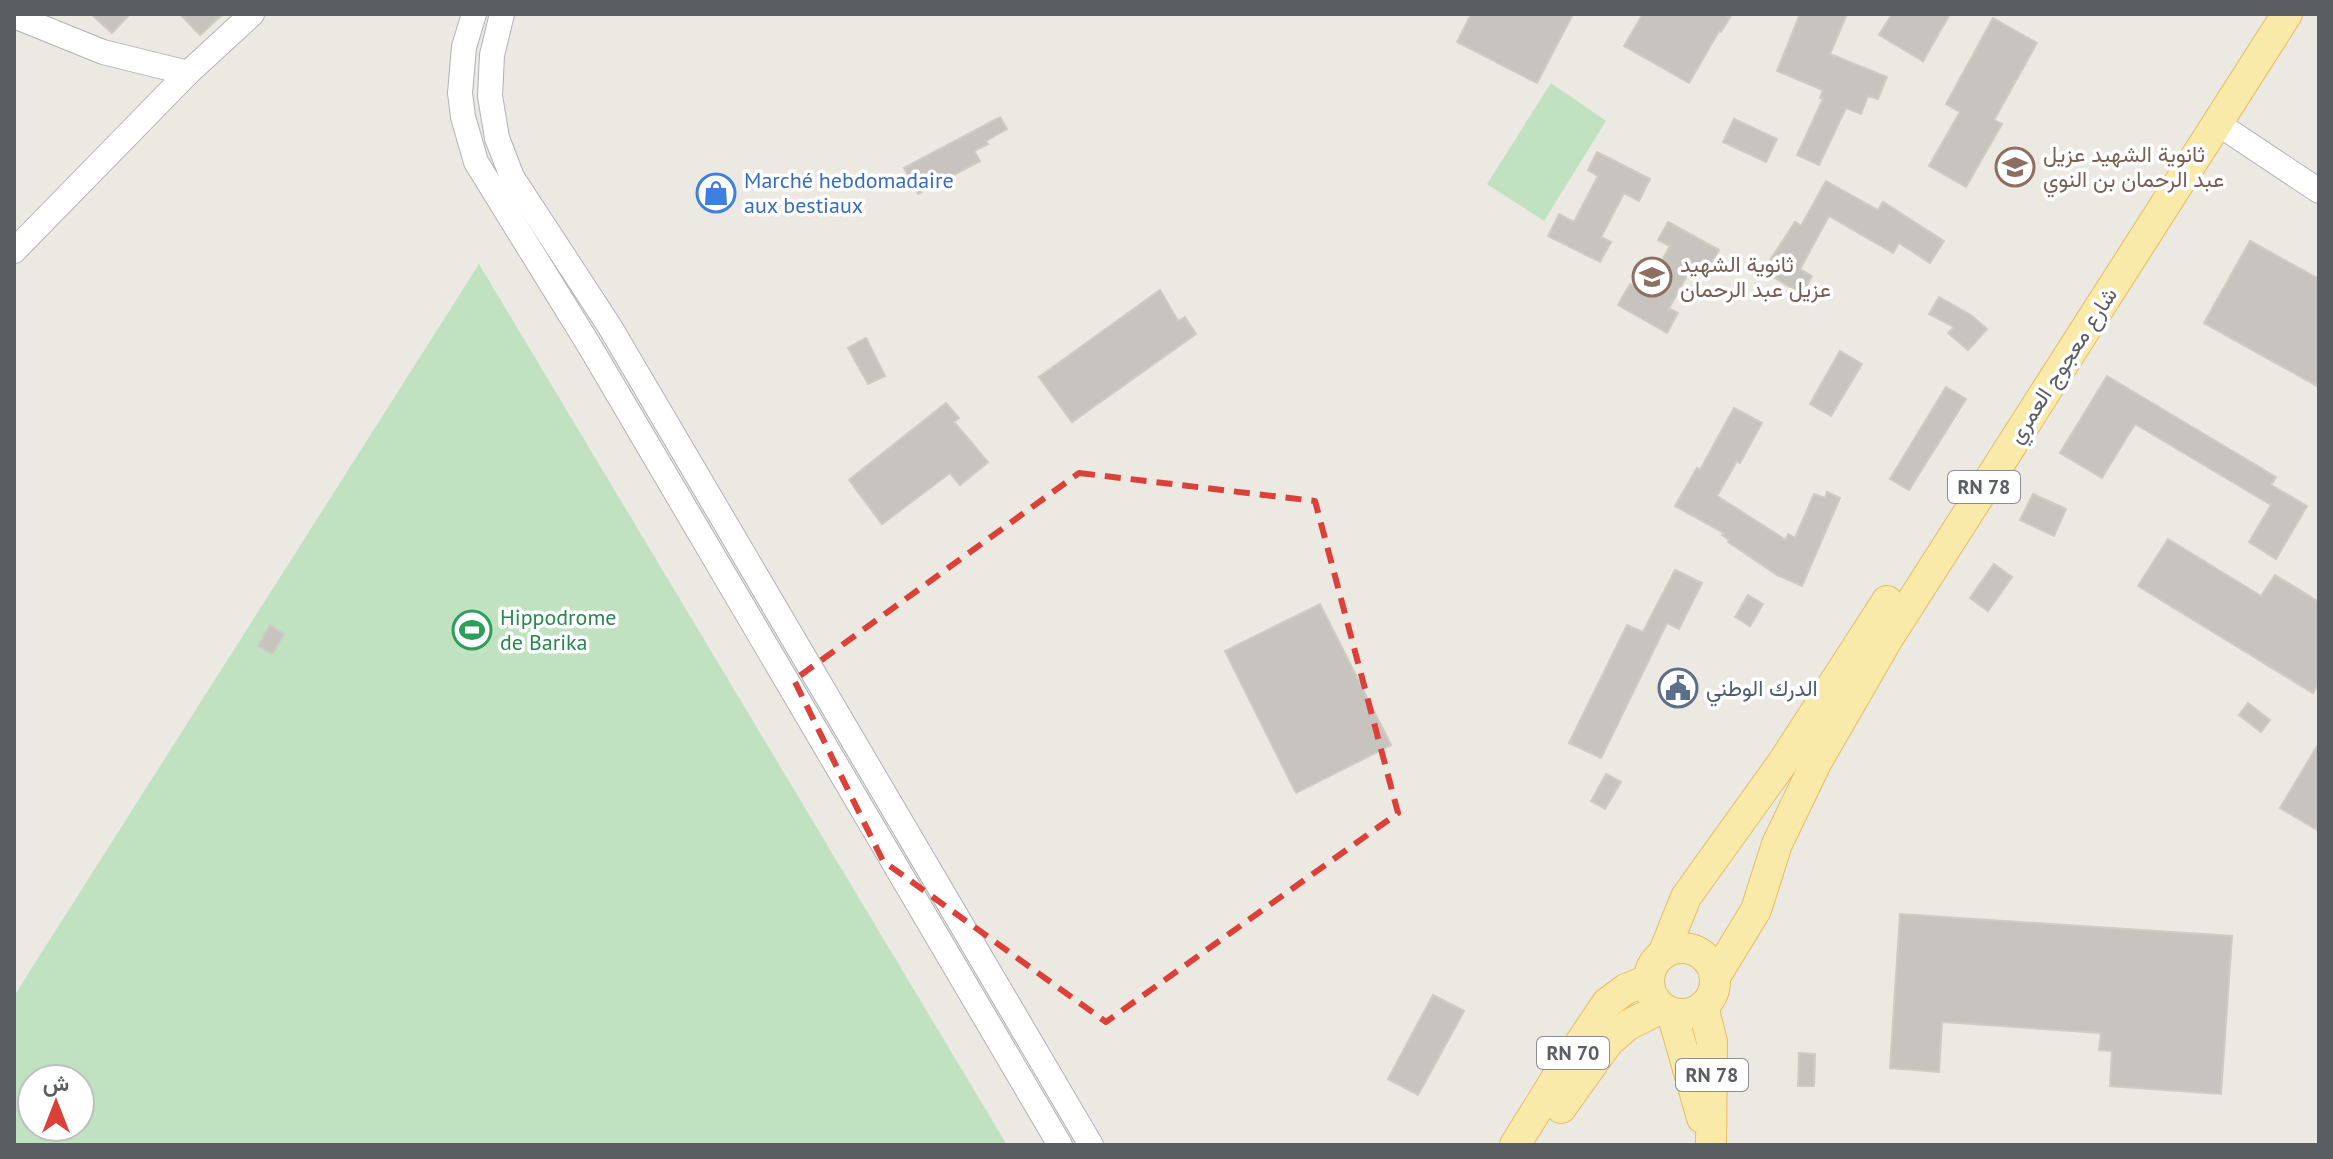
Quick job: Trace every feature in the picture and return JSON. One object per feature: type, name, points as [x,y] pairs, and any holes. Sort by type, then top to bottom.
[{"type":"main road","name":"شارع معجوج العمري","points":[[1663,954],[1686,897],[1783,762],[2153,193],[2264,14]]},
{"type":"main road","name":"شارع معجوج العمري","points":[[1715,977],[1756,910],[1777,844],[1816,763],[1887,640],[2287,14]]},
{"type":"main road","points":[[1684,948],[1695,951],[1712,966],[1715,977],[1714,988],[1703,1006],[1694,1012],[1667,1010],[1655,1000],[1648,980],[1650,970],[1663,954],[1684,948]]},
{"type":"main road","name":"RN 70","points":[[1515,1145],[1607,1003],[1626,989],[1648,980]]},
{"type":"main road","name":"RN 78","points":[[1703,1006],[1712,1042],[1709,1145]]},
{"type":"main road","name":"RN 70","points":[[1537,1145],[1609,1041],[1628,1025],[1667,1010]]},
{"type":"main road","name":"RN 78","points":[[1667,1010],[1709,1145]]},
{"type":"street","points":[[14,251],[188,73],[252,14]]},
{"type":"street","points":[[474,14],[464,47],[460,93],[463,117],[476,162],[589,345],[1060,1145]]},
{"type":"street","points":[[502,14],[492,55],[490,96],[497,138],[512,177],[610,327],[1091,1145]]},
{"type":"street","points":[[14,16],[103,52],[188,73]]},
{"type":"street","points":[[2217,123],[2319,191]]},
{"type":"highlighted area","points":[[1079,473],[1315,501],[1398,813],[1106,1022],[883,861],[794,680]]},
{"type":"green space","points":[[1551,83],[1606,121],[1544,221],[1487,184]]},
{"type":"green space","name":"Hippodrome de Barika","points":[[479,264],[1007,1145],[14,1145],[14,996]]},
{"type":"building","points":[[91,14],[130,14],[112,33]]},
{"type":"building","points":[[180,14],[223,14],[200,35]]},
{"type":"building","points":[[1471,14],[1573,14],[1537,83],[1457,42]]},
{"type":"building","points":[[1643,14],[1732,14],[1689,83],[1624,46]]},
{"type":"building","points":[[1800,14],[1847,14],[1830,54],[1887,77],[1878,99],[1868,96],[1861,114],[1846,108],[1819,165],[1797,155],[1823,99],[1820,98],[1823,90],[1777,71]]},
{"type":"building","points":[[1892,14],[1950,14],[1923,61],[1879,35]]},
{"type":"building","points":[[1993,18],[2037,43],[1994,120],[2002,124],[1966,187],[1929,166],[1960,112],[1946,104]]},
{"type":"building","points":[[1000,117],[1007,129],[974,151],[980,161],[918,194],[904,168]]},
{"type":"building","points":[[1734,119],[1777,139],[1766,162],[1723,142]]},
{"type":"building","points":[[1597,152],[1650,179],[1639,201],[1624,193],[1601,237],[1611,242],[1600,262],[1548,236],[1559,214],[1574,222],[1598,176],[1588,170]]},
{"type":"building","points":[[1826,181],[1878,210],[1883,202],[1944,241],[1930,263],[1899,243],[1893,253],[1829,216],[1800,269],[1812,276],[1802,294],[1763,271],[1795,222],[1801,226]]},
{"type":"building","points":[[1668,222],[1719,250],[1707,271],[1694,263],[1669,308],[1678,313],[1667,333],[1618,305],[1630,284],[1643,291],[1656,271],[1670,246],[1658,240]]},
{"type":"building","points":[[2250,241],[2319,279],[2319,387],[2204,323]]},
{"type":"building","points":[[1160,290],[1178,321],[1185,317],[1196,334],[1072,422],[1039,377]]},
{"type":"building","points":[[1939,297],[1971,315],[1987,329],[1968,350],[1948,333],[1954,327],[1929,314]]},
{"type":"building","points":[[866,338],[885,376],[868,384],[848,348]]},
{"type":"building","points":[[1840,351],[1862,364],[1831,416],[1810,404]]},
{"type":"building","points":[[2107,376],[2276,477],[2271,485],[2307,506],[2276,559],[2249,542],[2271,505],[2135,424],[2102,478],[2060,453]]},
{"type":"building","points":[[1946,387],[1966,399],[1909,490],[1890,479]]},
{"type":"building","points":[[946,403],[959,418],[954,422],[988,462],[960,485],[950,473],[882,524],[849,480]]},
{"type":"building","points":[[1734,408],[1762,423],[1717,496],[1786,540],[1788,534],[1795,538],[1814,494],[1825,498],[1827,492],[1840,498],[1802,586],[1777,575],[1728,542],[1722,535],[1724,533],[1675,506],[1697,468],[1700,470]]},
{"type":"building","points":[[2033,494],[2066,509],[2054,536],[2020,520]]},
{"type":"building","points":[[2168,539],[2261,596],[2275,575],[2319,602],[2319,683],[2313,693],[2138,586]]},
{"type":"building","points":[[1994,564],[2012,577],[1988,611],[1970,598]]},
{"type":"building","points":[[1675,570],[1702,583],[1679,629],[1667,623],[1601,758],[1569,743],[1627,625],[1643,632]]},
{"type":"building","points":[[1748,595],[1763,604],[1750,626],[1735,617]]},
{"type":"building","points":[[1320,604],[1391,745],[1296,793],[1225,651]]},
{"type":"building","points":[[270,625],[284,634],[272,654],[258,646]]},
{"type":"building","points":[[2248,703],[2270,720],[2261,732],[2239,715]]},
{"type":"building","points":[[2319,743],[2319,831],[2280,808]]},
{"type":"building","points":[[1606,774],[1621,782],[1605,809],[1591,801]]},
{"type":"building","points":[[1900,914],[2232,936],[2221,1094],[2110,1086],[2112,1051],[2099,1050],[2101,1033],[1942,1022],[1939,1072],[1890,1068]]},
{"type":"building","points":[[1433,995],[1464,1011],[1418,1095],[1388,1079]]},
{"type":"building","points":[[1799,1053],[1815,1054],[1814,1086],[1798,1086]]},
{"type":"place","name":"ثانوية الشهيد عزيل عبد الرحمان بن النوي","points":[[2015,167]]},
{"type":"place","name":"Marché hebdomadaire aux bestiaux","points":[[716,193]]},
{"type":"place","name":"ثانوية الشهيد عزيل عبد الرحمان","points":[[1652,277]]},
{"type":"place","name":"Hippodrome de Barika","points":[[472,630]]},
{"type":"place","name":"الدرك الوطني","points":[[1678,688]]}]
